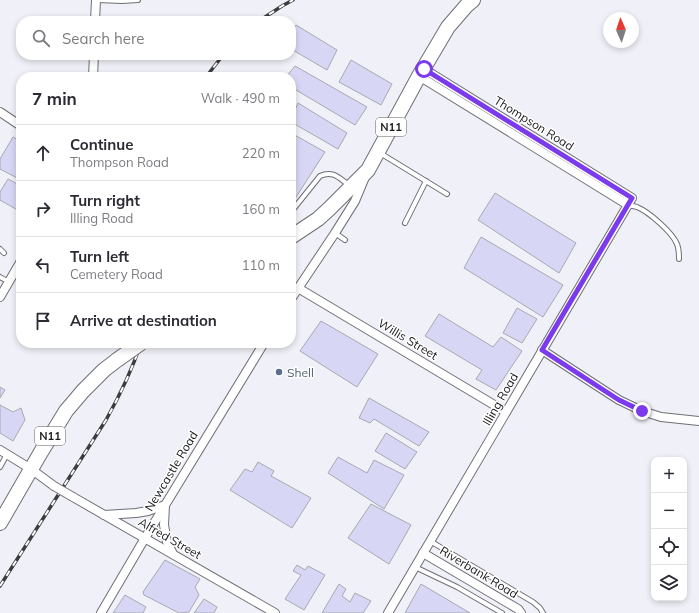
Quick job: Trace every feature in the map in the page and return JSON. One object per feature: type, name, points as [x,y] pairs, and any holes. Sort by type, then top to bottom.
[{"type":"highway","name":"N11","points":[[296,232],[318,219],[368,170],[448,27],[473,0]]},
{"type":"highway","name":"N11","points":[[0,524],[66,411],[99,375],[134,348]]},
{"type":"street","points":[[95,16],[97,0]]},
{"type":"street","points":[[93,72],[94,60]]},
{"type":"street","name":"Thompson Road","points":[[421,73],[630,201]]},
{"type":"street","points":[[0,112],[16,123]]},
{"type":"street","points":[[296,291],[355,201],[368,170]]},
{"type":"street","name":"Illing Road","points":[[388,613],[630,201]]},
{"type":"street","points":[[0,297],[16,270]]},
{"type":"street","name":"Willis Street","points":[[298,288],[506,412]]},
{"type":"street","name":"Newcastle Road","points":[[101,613],[261,348]]},
{"type":"street","points":[[542,350],[619,400],[642,411],[661,417],[699,421]]},
{"type":"street","name":"Alfred Street","points":[[3,452],[31,469],[54,486],[275,613]]},
{"type":"street","points":[[104,515],[136,513],[148,511],[165,505],[164,525],[168,542],[173,554]]},
{"type":"street","name":"Riverbank Road","points":[[423,553],[518,609],[521,613]]},
{"type":"lane","points":[[97,0],[138,0]]},
{"type":"lane","points":[[378,152],[447,194]]},
{"type":"lane","points":[[296,206],[320,176],[331,173],[351,187]]},
{"type":"lane","points":[[405,223],[426,181]]},
{"type":"lane","points":[[630,201],[638,208]]},
{"type":"lane","points":[[630,201],[652,217],[672,236],[677,244],[679,259]]},
{"type":"lane","points":[[335,233],[345,240]]},
{"type":"lane","points":[[0,249],[4,253]]},
{"type":"lane","points":[[0,277],[9,282]]},
{"type":"lane","points":[[0,467],[3,452]]},
{"type":"lane","points":[[430,541],[512,588],[533,602],[543,613]]},
{"type":"lane","points":[[415,566],[458,587],[502,613]]},
{"type":"building","points":[[296,25],[337,50],[327,70],[296,52]]},
{"type":"building","points":[[351,60],[392,84],[381,105],[339,82]]},
{"type":"building","points":[[295,66],[367,107],[355,125],[296,90],[296,72],[290,72]]},
{"type":"building","points":[[298,103],[347,133],[338,149],[296,125],[296,108]]},
{"type":"building","points":[[296,136],[325,152],[296,197]]},
{"type":"building","points":[[13,137],[16,139],[16,177],[0,169],[0,159]]},
{"type":"building","points":[[8,179],[16,183],[16,209],[0,200],[0,192]]},
{"type":"building","points":[[495,193],[576,243],[559,273],[478,220]]},
{"type":"building","points":[[481,237],[563,285],[543,317],[464,268]]},
{"type":"building","points":[[517,308],[537,319],[522,343],[503,333]]},
{"type":"building","points":[[439,314],[493,347],[501,337],[522,351],[496,390],[476,379],[482,370],[425,336]]},
{"type":"building","points":[[321,321],[378,354],[357,387],[300,351]]},
{"type":"building","points":[[0,387],[5,390],[0,398]]},
{"type":"building","points":[[369,398],[429,432],[419,446],[374,419],[370,423],[359,418]]},
{"type":"building","points":[[0,405],[13,412],[21,408],[25,420],[13,441],[0,433]]},
{"type":"building","points":[[386,433],[417,452],[405,469],[375,451]]},
{"type":"building","points":[[338,457],[367,473],[374,460],[404,475],[384,509],[328,473]]},
{"type":"building","points":[[258,462],[274,471],[271,476],[311,498],[292,528],[230,490],[245,469],[252,472]]},
{"type":"building","points":[[371,504],[411,525],[389,564],[348,538]]},
{"type":"building","points":[[165,560],[200,579],[195,587],[199,595],[189,612],[179,613],[144,595],[143,592]]},
{"type":"building","points":[[297,565],[305,570],[308,566],[325,575],[304,610],[285,599],[301,575],[293,571]]},
{"type":"building","points":[[339,584],[346,589],[342,596],[350,602],[355,593],[371,601],[363,613],[322,613]]},
{"type":"building","points":[[421,584],[470,613],[405,613]]},
{"type":"building","points":[[125,595],[146,607],[143,613],[113,613]]},
{"type":"building","points":[[204,599],[217,607],[214,613],[194,613]]},
{"type":"railway","points":[[267,16],[293,0]]},
{"type":"railway","points":[[210,72],[219,60]]},
{"type":"railway","points":[[0,586],[106,420],[134,363],[139,348]]},
{"type":"place","name":"Shell","points":[[279,372]]},
{"type":"route","points":[[424,69],[632,198],[542,350],[619,400],[642,411]]}]
